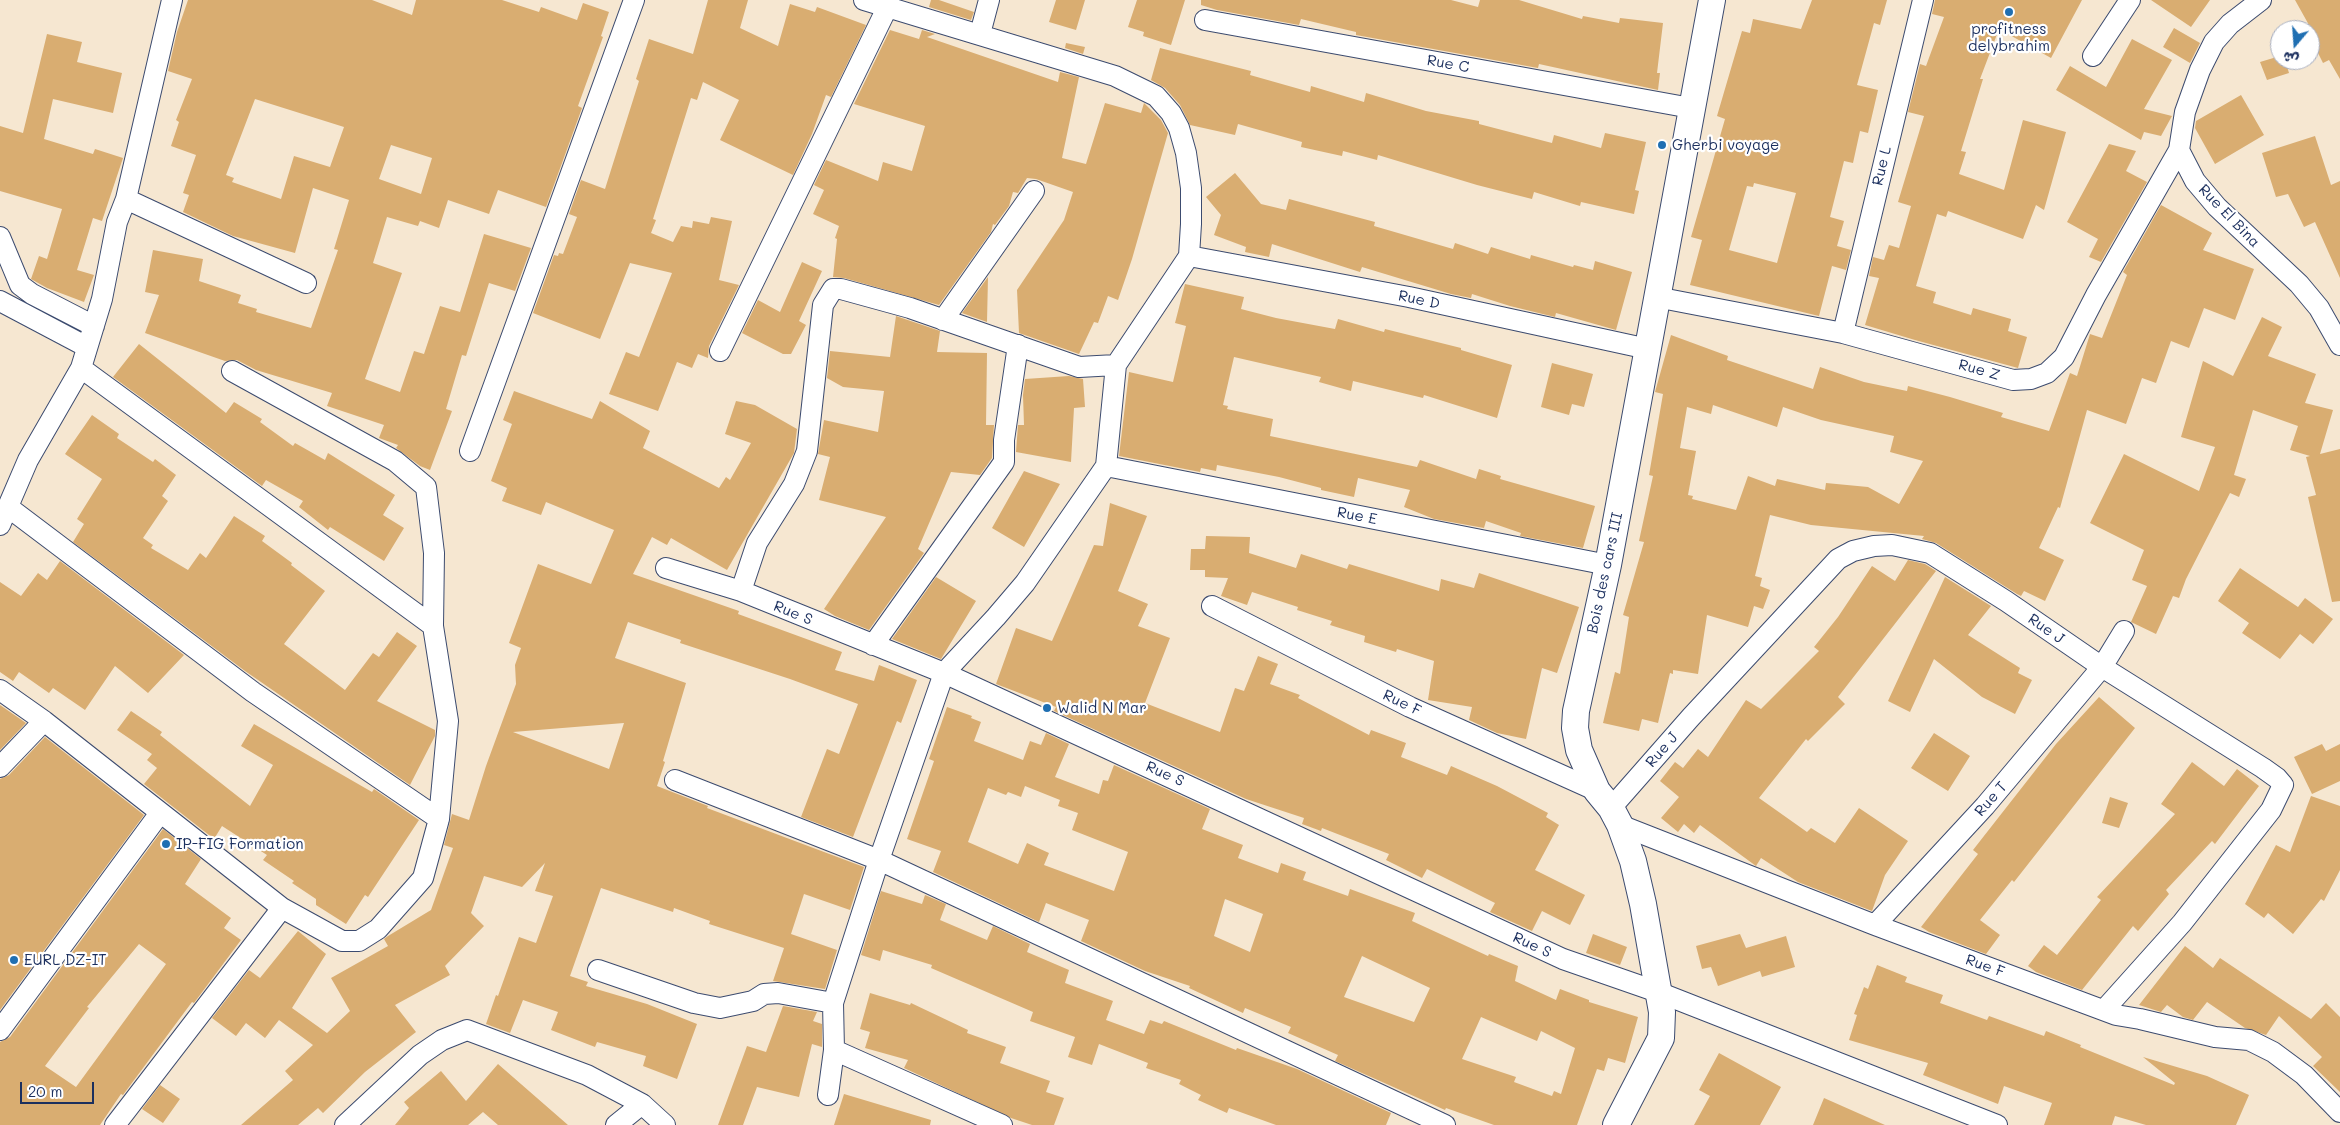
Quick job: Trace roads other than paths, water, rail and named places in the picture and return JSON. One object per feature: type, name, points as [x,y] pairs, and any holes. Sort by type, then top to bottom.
[{"type":"street","points":[[172,0],[126,199],[118,222],[102,299],[94,326],[80,368],[28,460],[4,516],[253,692],[439,819]]},
{"type":"street","points":[[470,451],[634,0]]},
{"type":"street","points":[[828,1095],[834,1050],[833,1003],[879,860],[944,673],[996,618],[1025,583],[1106,466],[1116,365],[1189,256],[1191,188],[1186,153],[1179,128],[1156,96],[1115,76],[864,0]]},
{"type":"street","points":[[980,34],[989,0]]},
{"type":"street","name":"Bois des cars III","points":[[1616,1125],[1661,1038],[1662,1012],[1643,904],[1633,861],[1609,808],[1579,750],[1575,728],[1576,711],[1608,565],[1712,0]]},
{"type":"street","name":"Rue L","points":[[1843,333],[1923,0]]},
{"type":"street","points":[[2093,56],[2130,0]]},
{"type":"street","points":[[2180,150],[2185,112],[2200,70],[2211,49],[2230,24],[2261,0]]},
{"type":"street","points":[[720,351],[888,6]]},
{"type":"street","name":"Rue C","points":[[1205,20],[1691,108]]},
{"type":"street","name":"Rue Z","points":[[1656,297],[1843,333],[2012,380],[2031,380],[2047,373],[2064,357],[2096,295],[2180,150]]},
{"type":"street","name":"Rue El Bina","points":[[2180,150],[2195,181],[2217,207],[2299,284],[2319,308],[2340,345]]},
{"type":"street","points":[[943,320],[1034,191]]},
{"type":"street","points":[[126,199],[306,282]]},
{"type":"street","points":[[0,237],[20,285],[32,294],[94,326]]},
{"type":"street","name":"Rue D","points":[[1189,256],[1409,297],[1648,350]]},
{"type":"street","points":[[741,591],[757,543],[794,484],[807,450],[818,336],[823,305],[833,289],[841,289],[943,320],[1079,367],[1116,365]]},
{"type":"street","points":[[0,301],[86,347]]},
{"type":"street","points":[[873,645],[1004,462],[1004,440],[1018,345]]},
{"type":"street","points":[[80,368],[434,626]]},
{"type":"street","points":[[0,690],[44,722],[282,908],[342,941],[359,940],[378,929],[423,878],[439,819],[448,721],[434,626],[434,553],[426,488],[395,462],[232,371]]},
{"type":"street","name":"Rue E","points":[[1106,466],[1608,565]]},
{"type":"street","name":"Rue J","points":[[1609,808],[1838,559],[1853,551],[1874,546],[1892,545],[1930,553],[2006,601],[2102,668],[2263,768],[2283,785],[2271,810],[2182,923],[2104,1010]]},
{"type":"street","name":"Rue S","points":[[666,568],[741,591],[944,673],[1564,959],[1658,992],[1997,1125]]},
{"type":"street","name":"Rue F","points":[[1212,606],[1609,808],[1875,925],[2116,1015],[2140,1018],[2215,1037],[2249,1040],[2273,1052],[2304,1075],[2340,1112]]},
{"type":"street","name":"Rue T","points":[[1875,925],[1985,806],[2102,668],[2124,631]]},
{"type":"street","points":[[0,767],[44,722]]},
{"type":"street","points":[[675,780],[879,860],[1445,1125]]},
{"type":"street","points":[[0,1030],[160,813]]},
{"type":"street","points":[[115,1125],[282,908]]},
{"type":"street","points":[[598,970],[694,1003],[720,1008],[753,1001],[764,994],[778,993],[833,1003]]},
{"type":"street","points":[[345,1125],[420,1054],[442,1040],[467,1030],[586,1074],[642,1104],[665,1125]]},
{"type":"street","points":[[834,1050],[1002,1125]]},
{"type":"street","points":[[616,1125],[642,1104]]},
{"type":"place","name":"profitness delybrahim","points":[[2009,12]]},
{"type":"place","name":"Gherbi voyage","points":[[1662,145]]},
{"type":"place","name":"Walid N Mar","points":[[1047,708]]},
{"type":"place","name":"IP-FIG Formation","points":[[166,844]]},
{"type":"place","name":"EURL DZ-IT","points":[[14,960]]}]
